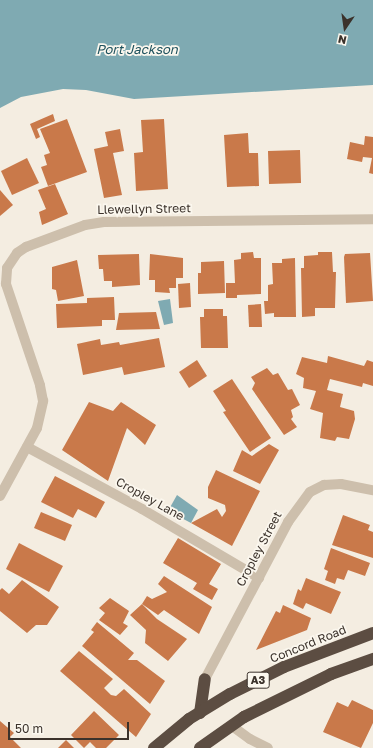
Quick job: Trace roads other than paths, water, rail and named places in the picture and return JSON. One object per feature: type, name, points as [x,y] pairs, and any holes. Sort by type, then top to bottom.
[{"type":"highway","name":"Concord Road","points":[[154,748],[200,713],[230,694],[284,667],[373,633]]},
{"type":"highway","name":"A3","points":[[200,748],[232,726],[331,674],[373,659]]},
{"type":"highway","points":[[200,713],[205,679]]},
{"type":"street","name":"Llewellyn Street","points":[[0,496],[37,428],[43,401],[40,385],[5,276],[11,260],[26,247],[85,225],[104,222],[373,219]]},
{"type":"street","name":"Cropley Lane","points":[[27,447],[142,509],[259,578]]},
{"type":"street","name":"Cropley Street","points":[[205,679],[288,522],[310,492],[324,486],[340,484],[373,490]]},
{"type":"street","points":[[232,726],[250,740],[268,748]]},
{"type":"water","name":"Port Jackson","points":[[0,0],[373,0],[373,85],[134,99],[86,90],[63,89],[21,97],[0,108]]},
{"type":"water","points":[[170,299],[173,323],[164,325],[158,301]]},
{"type":"water","points":[[177,495],[198,510],[191,523],[168,511]]}]
